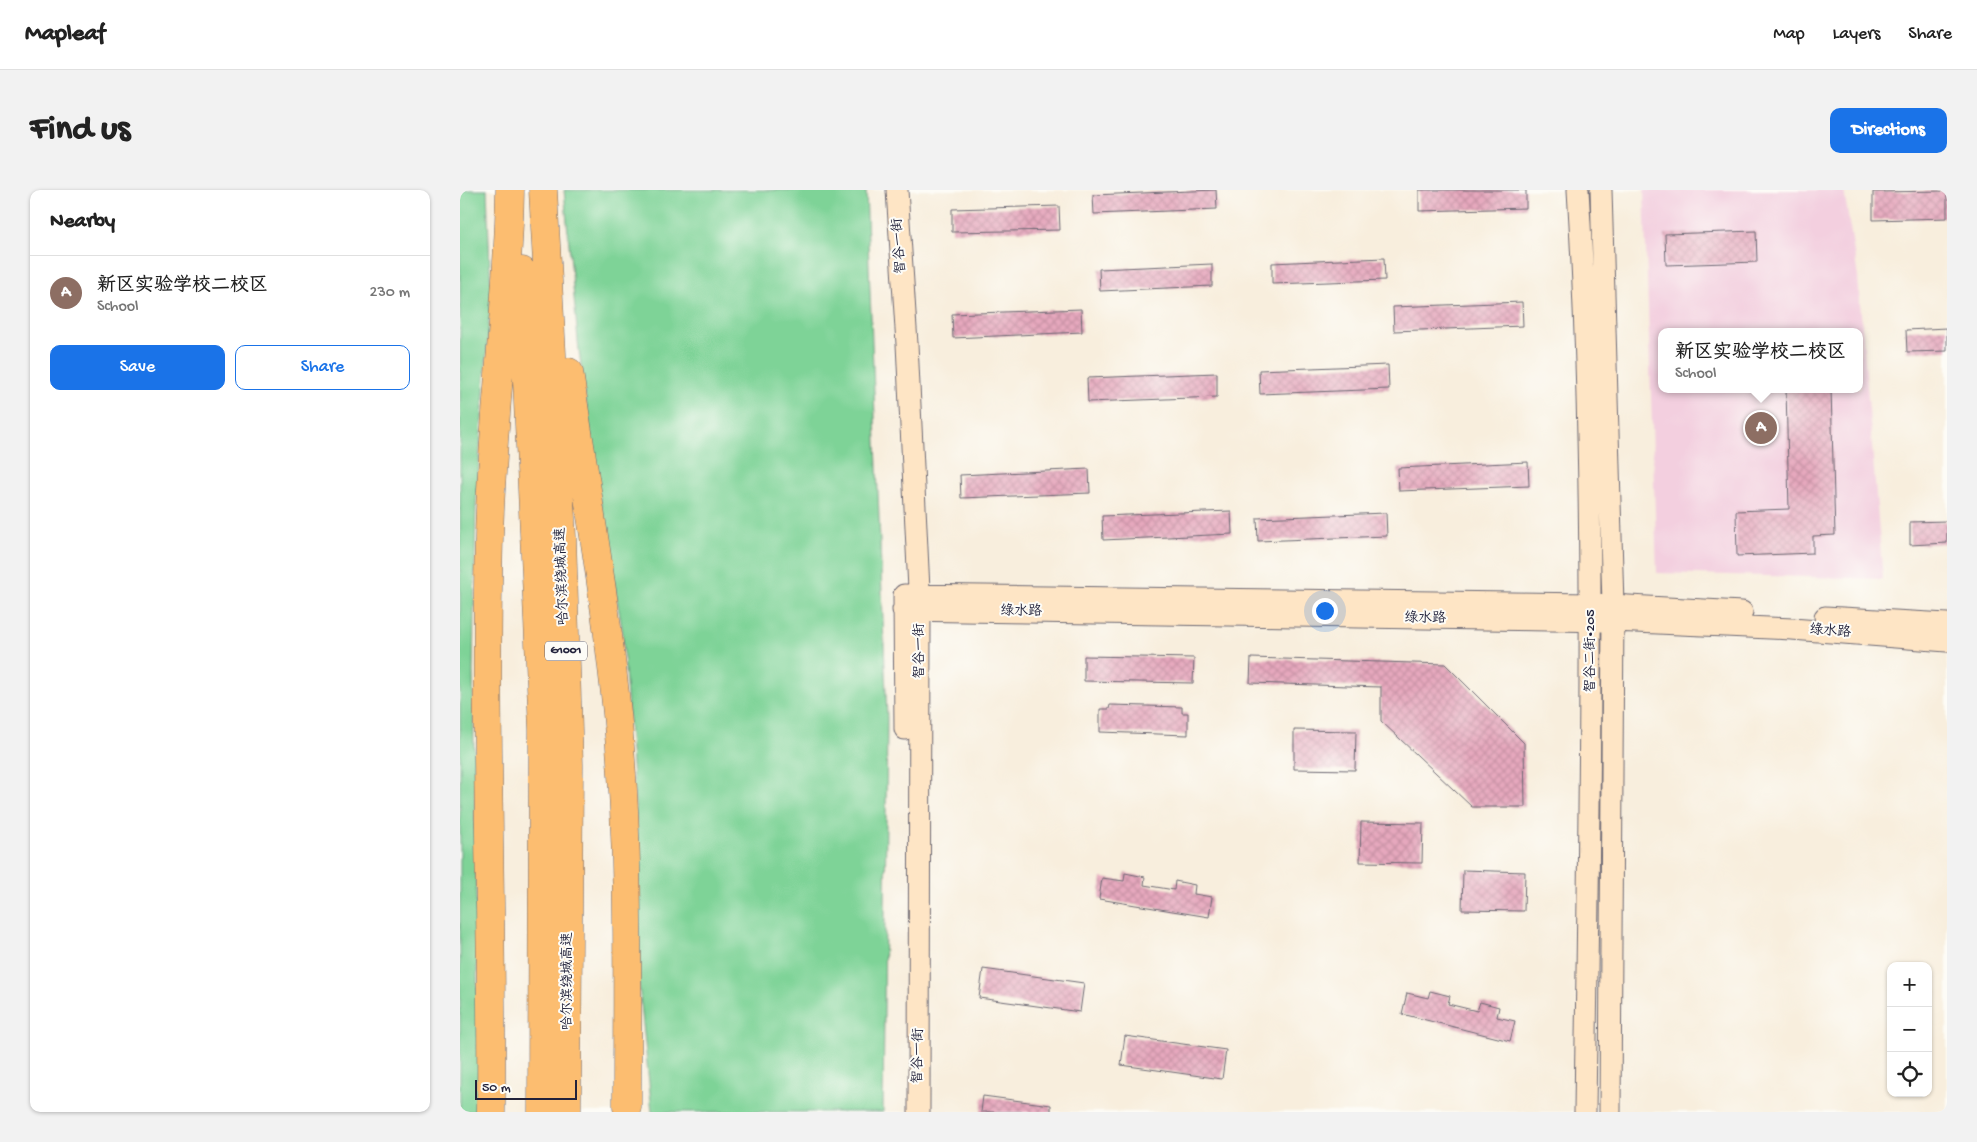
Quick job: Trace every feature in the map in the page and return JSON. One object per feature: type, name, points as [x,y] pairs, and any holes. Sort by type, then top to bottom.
[{"type":"highway","points":[[491,1112],[487,638],[489,536],[494,435],[509,260],[510,190]]},
{"type":"highway","name":"哈尔滨绕城高速","points":[[517,190],[528,366],[542,729],[542,1112]]},
{"type":"highway","name":"哈尔滨绕城高速","points":[[543,190],[562,537],[569,755],[567,1112]]},
{"type":"highway","points":[[548,190],[568,364],[605,602],[619,726],[624,847],[627,1107]]},
{"type":"main road","name":"智谷一街","points":[[883,190],[898,434],[911,603],[904,1112]]},
{"type":"main road","name":"智谷一街","points":[[896,190],[907,344],[919,1112]]},
{"type":"main road","name":"智谷二街•205","points":[[1578,190],[1588,442],[1591,613],[1585,1112]]},
{"type":"main road","name":"智谷二街•205","points":[[1601,190],[1613,613],[1610,1112]]},
{"type":"main road","name":"绿水路","points":[[911,603],[1613,613],[1947,624]]},
{"type":"main road","name":"绿水路","points":[[1613,613],[1947,641]]},
{"type":"shaded area","points":[[1644,190],[1844,190],[1858,277],[1862,328],[1658,328],[1658,393],[1863,393],[1863,337],[1883,579],[1657,573]]},
{"type":"green space","points":[[460,190],[487,190],[491,293],[476,505],[473,671],[479,1112],[460,1112]]},
{"type":"green space","points":[[564,190],[866,190],[887,719],[883,1112],[652,1112],[638,975],[638,846],[622,629],[598,487],[579,351]]},
{"type":"building","points":[[1216,190],[1217,209],[1094,214],[1093,195]]},
{"type":"building","points":[[1419,190],[1526,190],[1526,208],[1419,211]]},
{"type":"building","points":[[1947,191],[1947,218],[1873,220],[1873,192]]},
{"type":"building","points":[[1059,206],[1060,230],[952,232],[952,209]]},
{"type":"building","points":[[1756,231],[1757,262],[1666,265],[1665,234]]},
{"type":"building","points":[[1384,258],[1385,280],[1272,284],[1272,263]]},
{"type":"building","points":[[1212,264],[1212,286],[1100,291],[1099,269]]},
{"type":"building","points":[[1522,302],[1523,326],[1394,331],[1393,307]]},
{"type":"building","points":[[1081,309],[1082,332],[953,338],[952,314]]},
{"type":"building","points":[[1947,328],[1947,351],[1907,352],[1906,330]]},
{"type":"building","points":[[1388,365],[1389,389],[1260,394],[1259,370]]},
{"type":"building","points":[[1217,373],[1217,397],[1088,402],[1087,378]]},
{"type":"building","points":[[1786,393],[1831,393],[1835,535],[1813,536],[1813,553],[1737,556],[1736,511],[1789,509]]},
{"type":"building","points":[[1528,462],[1529,486],[1399,491],[1398,468]]},
{"type":"building","points":[[1089,469],[1090,493],[961,498],[960,475]]},
{"type":"building","points":[[1231,511],[1232,534],[1103,540],[1102,516]]},
{"type":"building","points":[[1386,513],[1387,536],[1258,541],[1257,518]]},
{"type":"building","points":[[1947,521],[1947,543],[1910,545],[1910,522]]},
{"type":"building","points":[[1084,656],[1194,658],[1193,683],[1084,681]]},
{"type":"building","points":[[1251,658],[1445,664],[1524,743],[1525,807],[1472,807],[1381,721],[1381,687],[1250,683]]},
{"type":"building","points":[[1110,705],[1182,707],[1182,713],[1188,713],[1188,735],[1100,732],[1100,709],[1109,709]]},
{"type":"building","points":[[1294,730],[1356,731],[1355,770],[1294,769]]},
{"type":"building","points":[[1361,822],[1423,823],[1422,863],[1360,862]]},
{"type":"building","points":[[1463,870],[1525,872],[1524,911],[1462,910]]},
{"type":"building","points":[[1125,873],[1145,877],[1144,885],[1174,890],[1175,881],[1195,885],[1194,894],[1212,897],[1209,917],[1099,899],[1102,878],[1124,881]]},
{"type":"building","points":[[983,969],[1084,983],[1080,1012],[979,998]]},
{"type":"building","points":[[1430,991],[1450,996],[1448,1004],[1477,1011],[1480,1002],[1499,1007],[1497,1017],[1515,1021],[1510,1041],[1402,1014],[1407,993],[1428,998]]},
{"type":"building","points":[[1125,1036],[1226,1050],[1222,1079],[1121,1065]]},
{"type":"building","points":[[983,1096],[1051,1105],[1051,1112],[981,1112]]},
{"type":"place","name":"新区实验学校二校区","points":[[1761,428]]}]
